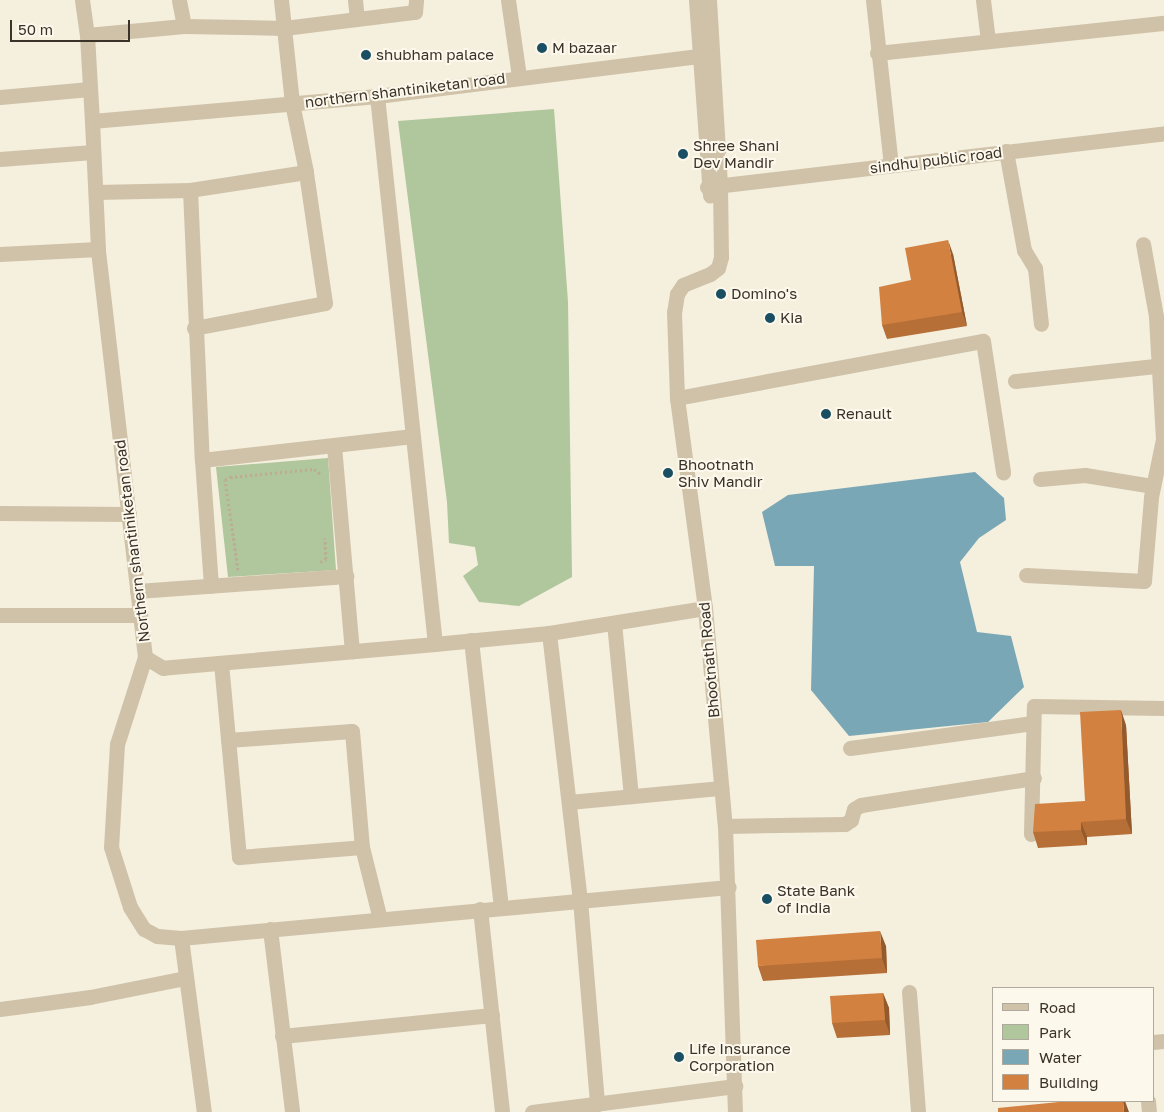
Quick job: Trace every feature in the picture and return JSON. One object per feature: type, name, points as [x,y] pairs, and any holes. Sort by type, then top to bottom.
[{"type":"street","points":[[82,0],[87,35],[92,121]]},
{"type":"street","points":[[179,0],[184,26]]},
{"type":"street","points":[[194,328],[325,303],[306,172],[292,103],[280,0]]},
{"type":"street","points":[[355,0],[357,18]]},
{"type":"street","points":[[87,35],[184,26],[284,28],[415,12],[416,0]]},
{"type":"street","points":[[508,0],[519,76]]},
{"type":"street","name":"Bhootnath Road","points":[[696,0],[705,57],[719,233],[718,268],[683,285],[677,294],[674,312],[677,398],[705,608],[720,788],[725,826],[729,887],[735,1112]]},
{"type":"street","name":"Bhootnath Road","points":[[705,57],[709,0]]},
{"type":"street","points":[[873,0],[877,53],[891,165]]},
{"type":"street","points":[[983,0],[988,41]]},
{"type":"street","points":[[877,53],[1164,23]]},
{"type":"street","name":"northern shantiniketan road","points":[[292,103],[377,96],[519,76],[705,57]]},
{"type":"street","points":[[0,97],[90,90]]},
{"type":"street","points":[[377,96],[435,644]]},
{"type":"street","name":"Northern shantiniketan road","points":[[292,103],[92,121],[98,249],[145,657],[163,668],[221,663],[549,633],[705,608]]},
{"type":"street","name":"sindhu public road","points":[[714,186],[1164,132]]},
{"type":"street","points":[[1006,151],[1024,250],[1035,268],[1041,324]]},
{"type":"street","points":[[0,159],[93,152]]},
{"type":"street","points":[[96,192],[190,190],[306,172]]},
{"type":"street","points":[[190,190],[194,328],[211,586]]},
{"type":"street","points":[[1026,574],[1144,581],[1154,486],[1163,439],[1160,315],[1143,244]]},
{"type":"street","points":[[0,254],[98,249]]},
{"type":"street","points":[[677,398],[984,341],[1003,472]]},
{"type":"street","points":[[1015,381],[1161,366]]},
{"type":"street","points":[[202,460],[413,436]]},
{"type":"street","points":[[334,446],[352,651]]},
{"type":"street","points":[[1040,479],[1085,475],[1154,486]]},
{"type":"street","points":[[0,513],[129,514]]},
{"type":"street","points":[[137,591],[346,576]]},
{"type":"street","points":[[0,615],[140,615]]},
{"type":"street","points":[[614,623],[631,796]]},
{"type":"street","points":[[549,633],[580,900],[597,1104]]},
{"type":"street","points":[[471,640],[501,907]]},
{"type":"street","points":[[145,657],[117,744],[111,848],[130,907],[144,929],[157,936],[180,938],[729,887]]},
{"type":"street","points":[[221,663],[239,857],[362,847]]},
{"type":"street","points":[[1031,834],[1034,778],[1032,724],[1034,706],[1164,708]]},
{"type":"street","points":[[850,748],[1032,724]]},
{"type":"street","points":[[228,740],[352,731],[362,847],[380,919]]},
{"type":"street","points":[[725,826],[845,824],[851,820],[854,809],[861,805],[1034,778]]},
{"type":"street","points":[[569,802],[720,788]]},
{"type":"street","points":[[480,909],[502,1112]]},
{"type":"street","points":[[270,929],[292,1112]]},
{"type":"street","points":[[180,938],[204,1112]]},
{"type":"street","points":[[0,1009],[90,996],[185,978]]},
{"type":"street","points":[[909,992],[918,1112]]},
{"type":"street","points":[[282,1036],[492,1015]]},
{"type":"street","points":[[532,1112],[735,1086]]},
{"type":"path","points":[[246,569],[238,570],[235,564],[225,480],[230,477],[314,469],[320,474],[321,483]]},
{"type":"path","points":[[311,564],[326,559],[324,531]]},
{"type":"green space","points":[[554,109],[568,302],[572,577],[519,606],[479,602],[463,576],[478,565],[475,547],[449,543],[447,502],[398,121]]},
{"type":"green space","points":[[328,458],[336,570],[228,577],[216,467]]},
{"type":"water","points":[[975,472],[1004,498],[1006,520],[979,538],[960,562],[977,632],[1011,636],[1024,687],[988,722],[849,736],[811,690],[814,566],[775,566],[762,512],[788,495]]},
{"type":"building","points":[[948,240],[962,312],[882,325],[879,287],[911,280],[905,248]]},
{"type":"building","points":[[1121,710],[1126,819],[1081,822],[1081,830],[1033,832],[1035,804],[1085,801],[1080,712]]},
{"type":"building","points":[[880,931],[882,958],[758,966],[756,940]]},
{"type":"building","points":[[883,993],[885,1020],[832,1023],[830,996]]},
{"type":"building","points":[[1059,1102],[1123,1102],[1124,1112],[998,1112],[998,1108]]},
{"type":"place","name":"M bazaar","points":[[542,48]]},
{"type":"place","name":"shubham palace","points":[[366,55]]},
{"type":"place","name":"Shree Shani Dev Mandir","points":[[683,154]]},
{"type":"place","name":"Domino's","points":[[721,294]]},
{"type":"place","name":"Kia","points":[[770,318]]},
{"type":"place","name":"Renault","points":[[826,414]]},
{"type":"place","name":"Bhootnath Shiv Mandir","points":[[668,473]]},
{"type":"place","name":"State Bank of India","points":[[767,899]]},
{"type":"place","name":"Life Insurance Corporation","points":[[679,1057]]}]
